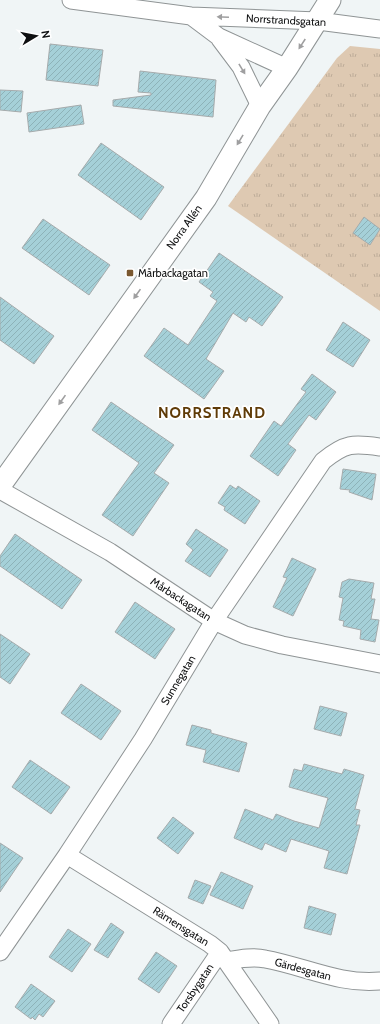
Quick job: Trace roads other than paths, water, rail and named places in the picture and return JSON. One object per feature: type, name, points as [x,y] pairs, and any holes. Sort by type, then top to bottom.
[{"type":"street","name":"Norrstrandsgatan","points":[[71,0],[167,6],[191,16],[219,37],[287,68]]},
{"type":"street","name":"Norra Allén","points":[[0,486],[206,198],[260,106],[287,68],[330,0]]},
{"type":"street","name":"Norrstrandsgatan","points":[[191,16],[318,21],[380,29]]},
{"type":"street","name":"Norrstrandsgatan","points":[[219,37],[241,67],[260,106]]},
{"type":"street","name":"Sunnegatan","points":[[0,952],[67,855],[143,739],[214,621],[323,461],[336,450],[352,444],[380,447]]},
{"type":"street","name":"Mårbackagatan","points":[[0,490],[110,552],[214,621],[245,635],[282,645],[380,664]]},
{"type":"street","name":"Rämensgatan","points":[[67,855],[210,944],[223,957],[270,1024]]},
{"type":"street","name":"Gärdesgatan","points":[[223,957],[265,958],[334,978],[369,982],[380,981]]},
{"type":"street","name":"Torsbygatan","points":[[171,1024],[223,957]]},
{"type":"place","name":"Mårbackagatan","points":[[130,273]]},
{"type":"district","name":"NORRSTRAND","points":[[212,413]]}]
